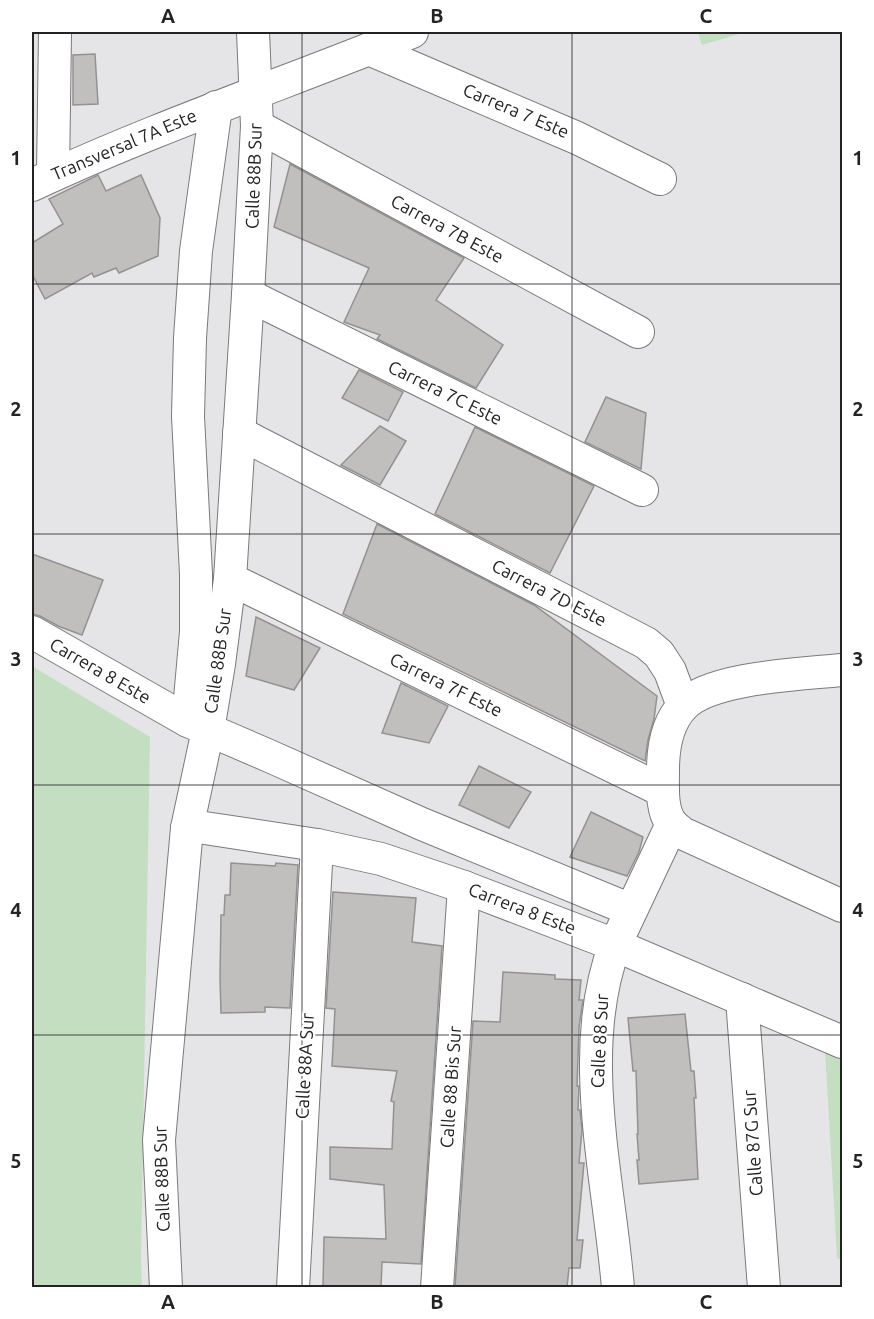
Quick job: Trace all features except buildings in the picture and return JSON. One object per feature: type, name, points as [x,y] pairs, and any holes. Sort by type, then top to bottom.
[{"type":"street","points":[[42,179],[55,32]]},
{"type":"street","name":"Calle 88B Sur","points":[[198,725],[219,664],[230,579],[257,126],[253,32]]},
{"type":"street","name":"Transversal 7A Este","points":[[42,179],[216,107],[369,50],[410,32]]},
{"type":"street","name":"Carrera 7 Este","points":[[369,50],[578,138],[660,179]]},
{"type":"street","name":"Calle 88B Sur","points":[[166,1287],[159,1140],[198,725],[196,574],[188,416],[190,338],[196,251],[216,107]]},
{"type":"street","name":"Carrera 7B Este","points":[[257,126],[638,332]]},
{"type":"street","name":"Carrera 7C Este","points":[[248,295],[642,490]]},
{"type":"street","name":"Carrera 7D Este","points":[[239,433],[646,643],[659,654],[670,670],[683,706]]},
{"type":"street","name":"Carrera 7F Este","points":[[230,579],[663,791]]},
{"type":"street","name":"Carrera 8 Este","points":[[32,632],[198,725],[422,824],[631,910]]},
{"type":"street","points":[[843,670],[747,680],[705,691],[693,697],[683,706],[669,730],[663,748],[665,810],[672,824],[682,832],[843,906]]},
{"type":"street","name":"Calle 88 Sur","points":[[618,1287],[598,1114],[598,1028],[603,984],[615,945],[672,824]]},
{"type":"street","name":"Carrera 8 Este","points":[[187,828],[198,827],[317,845],[381,859],[464,887],[615,945],[843,1042]]},
{"type":"street","name":"Calle 88A Sur","points":[[293,1287],[317,845]]},
{"type":"street","name":"Calle 88 Bis Sur","points":[[437,1287],[464,887]]},
{"type":"street","name":"Calle 87G Sur","points":[[742,999],[764,1287]]},
{"type":"green space","points":[[698,32],[746,32],[702,45]]},
{"type":"green space","points":[[32,666],[150,737],[142,1287],[32,1287]]},
{"type":"green space","points":[[825,1049],[842,1056],[842,1260],[837,1258]]}]
